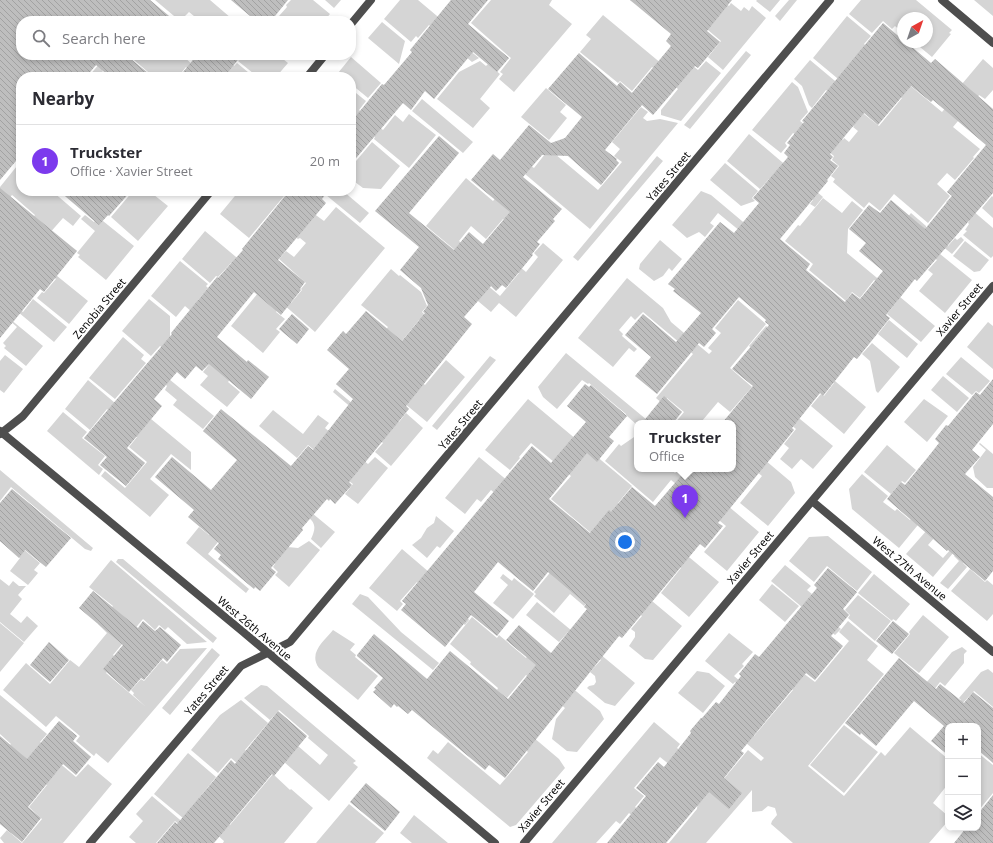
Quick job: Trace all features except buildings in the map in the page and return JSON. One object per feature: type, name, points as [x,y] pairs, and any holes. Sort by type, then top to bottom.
[{"type":"street","points":[[356,18],[372,0]]},
{"type":"street","name":"Yates Street","points":[[90,843],[241,666],[290,642],[830,0]]},
{"type":"street","points":[[942,0],[993,43]]},
{"type":"street","points":[[311,72],[321,60]]},
{"type":"street","name":"Zenobia Street","points":[[1,432],[23,416],[207,196]]},
{"type":"street","name":"Xavier Street","points":[[524,843],[993,286]]},
{"type":"street","name":"West 26th Avenue","points":[[1,432],[495,843]]},
{"type":"street","name":"West 27th Avenue","points":[[812,500],[993,652]]},
{"type":"shaded area","points":[[155,0],[210,0],[229,16],[194,16],[189,12],[185,16],[174,16]]},
{"type":"shaded area","points":[[291,0],[313,0],[330,14],[328,16],[279,16],[287,7],[286,5]]},
{"type":"shaded area","points":[[325,0],[341,0],[334,8]]},
{"type":"shaded area","points":[[400,0],[418,0],[468,42],[464,46],[479,58],[472,62],[429,25],[418,38],[416,36],[411,42],[384,19]]},
{"type":"shaded area","points":[[491,0],[552,0],[549,5],[572,24],[514,92],[499,79],[503,74],[500,72],[511,58],[471,23]]},
{"type":"shaded area","points":[[672,0],[722,0],[729,6],[731,3],[741,11],[744,7],[749,11],[752,6],[766,18],[723,70],[708,57],[721,41]]},
{"type":"shaded area","points":[[780,0],[770,12],[756,1]]},
{"type":"shaded area","points":[[789,0],[797,0],[780,21],[775,16]]},
{"type":"shaded area","points":[[861,0],[916,0],[930,12],[897,12],[897,28],[895,26],[892,29],[883,21],[872,33],[849,14]]},
{"type":"shaded area","points":[[974,0],[993,0],[993,16]]},
{"type":"shaded area","points":[[933,14],[952,30],[949,33],[951,34],[932,57],[921,48],[933,48]]},
{"type":"shaded area","points":[[603,15],[680,79],[692,65],[698,70],[706,61],[721,73],[681,121],[661,115],[661,110],[678,89],[652,67],[632,91],[620,81],[618,83],[580,52],[591,39],[586,35]]},
{"type":"shaded area","points":[[847,16],[871,36],[864,44],[872,51],[855,93],[813,58]]},
{"type":"shaded area","points":[[382,22],[405,41],[399,64],[368,38]]},
{"type":"shaded area","points":[[746,51],[751,55],[690,129],[684,125]]},
{"type":"shaded area","points":[[983,59],[993,68],[993,90],[985,99],[979,95],[978,97],[962,84]]},
{"type":"shaded area","points":[[103,60],[111,60],[102,71],[103,72],[92,72]]},
{"type":"shaded area","points":[[134,60],[187,60],[194,66],[190,71],[186,67],[182,72],[148,72]]},
{"type":"shaded area","points":[[284,60],[288,63],[280,72],[252,72],[238,61]]},
{"type":"shaded area","points":[[349,60],[354,60],[381,83],[368,98],[356,88],[356,72],[339,72]]},
{"type":"shaded area","points":[[810,60],[853,96],[845,106],[826,90],[812,108],[809,105],[802,86],[794,79]]},
{"type":"shaded area","points":[[480,61],[486,66],[488,64],[500,74],[480,99],[490,108],[473,128],[437,99],[459,72]]},
{"type":"shaded area","points":[[230,63],[234,66],[237,63],[248,72],[224,72]]},
{"type":"shaded area","points":[[890,69],[942,112],[954,98],[968,109],[953,127],[980,149],[955,180],[947,173],[937,184],[950,196],[928,223],[894,194],[880,211],[869,202],[864,208],[833,182],[835,179],[831,176],[839,166],[832,160],[834,156],[803,131],[841,138],[843,140],[844,138],[849,142],[858,131],[852,124],[849,102],[879,126],[902,98],[882,80]]},
{"type":"shaded area","points":[[792,82],[798,87],[808,112],[800,121],[805,125],[796,135],[793,133],[785,143],[787,146],[781,153],[752,130]]},
{"type":"shaded area","points":[[546,88],[566,105],[560,112],[567,118],[549,140],[521,117]]},
{"type":"shaded area","points":[[356,93],[366,101],[359,110],[383,130],[395,115],[403,122],[409,114],[436,135],[409,168],[374,139],[375,137],[356,121]]},
{"type":"shaded area","points":[[422,99],[473,142],[463,153],[412,111]]},
{"type":"shaded area","points":[[641,107],[648,112],[643,118],[647,121],[660,119],[678,123],[590,229],[525,174],[531,166],[534,168],[549,149],[598,190],[622,162],[614,156],[620,149],[612,142]]},
{"type":"shaded area","points":[[749,134],[823,197],[815,207],[810,204],[813,200],[783,175],[776,184],[769,179],[760,189],[727,161]]},
{"type":"shaded area","points":[[372,142],[400,166],[381,189],[363,188],[356,183],[356,161]]},
{"type":"shaded area","points":[[657,156],[663,161],[578,261],[573,257]]},
{"type":"shaded area","points":[[725,163],[758,191],[752,198],[755,201],[741,206],[710,180]]},
{"type":"shaded area","points":[[16,167],[16,196],[58,196],[81,216],[73,226],[63,218],[40,244],[23,230],[35,215],[12,195],[0,210],[0,187]]},
{"type":"shaded area","points":[[466,178],[493,201],[504,188],[526,207],[508,223],[503,219],[486,239],[471,226],[459,241],[473,253],[467,260],[426,226]]},
{"type":"shaded area","points":[[701,191],[711,195],[786,258],[768,254],[718,213],[710,223],[714,226],[705,237],[699,232],[687,238],[672,225]]},
{"type":"shaded area","points":[[129,196],[155,196],[168,206],[138,241],[111,217]]},
{"type":"shaded area","points":[[235,196],[284,196],[249,238],[220,214]]},
{"type":"shaded area","points":[[327,196],[349,196],[369,213],[360,223]]},
{"type":"shaded area","points":[[952,196],[957,201],[959,199],[993,228],[993,256],[991,258],[963,235],[967,231],[965,230],[969,224],[969,221],[946,202]]},
{"type":"shaded area","points":[[992,196],[993,197],[993,218],[982,208]]},
{"type":"shaded area","points":[[823,198],[842,213],[852,201],[863,210],[848,229],[847,253],[935,326],[921,342],[887,314],[898,300],[874,280],[860,298],[852,292],[846,301],[809,270],[813,264],[785,241],[798,225],[800,226]]},
{"type":"shaded area","points":[[336,207],[385,248],[315,332],[283,304],[256,285],[231,263],[210,283],[182,259],[205,231],[291,303],[306,283],[279,259],[286,251],[294,257],[306,243],[300,238],[298,239],[270,216],[313,213],[324,221]]},
{"type":"shaded area","points":[[911,213],[948,246],[955,238],[957,240],[961,237],[964,240],[952,254],[907,218]]},
{"type":"shaded area","points":[[85,215],[94,222],[98,217],[134,246],[106,280],[78,257],[80,255],[77,253],[95,231],[81,219]]},
{"type":"shaded area","points":[[886,219],[902,223],[972,280],[945,313],[919,291],[933,274],[928,270],[937,260]]},
{"type":"shaded area","points":[[660,240],[682,259],[672,271],[669,268],[663,276],[654,281],[639,269],[640,264]]},
{"type":"shaded area","points":[[965,241],[989,260],[980,271],[974,272],[953,256]]},
{"type":"shaded area","points":[[543,243],[563,260],[516,317],[499,303],[491,312],[447,275],[459,261],[500,296],[519,273],[489,248],[493,244],[526,272],[538,257],[534,253]]},
{"type":"shaded area","points":[[180,261],[208,284],[206,286],[208,288],[198,300],[209,309],[200,319],[185,306],[176,317],[151,296]]},
{"type":"shaded area","points":[[41,263],[88,301],[69,324],[37,298],[42,292],[44,293],[56,279],[39,265]]},
{"type":"shaded area","points":[[391,269],[421,292],[427,306],[422,312],[425,315],[421,321],[419,320],[401,342],[397,361],[425,385],[446,360],[465,377],[427,422],[404,403],[366,354],[388,327],[361,305]]},
{"type":"shaded area","points":[[627,278],[663,308],[671,322],[709,354],[712,351],[708,348],[721,333],[715,328],[738,300],[766,324],[730,368],[752,387],[730,412],[718,402],[703,420],[677,420],[684,412],[667,398],[663,404],[656,398],[693,354],[643,312],[635,320],[631,316],[619,330],[623,334],[622,336],[637,349],[634,352],[629,348],[613,367],[578,338]]},
{"type":"shaded area","points":[[258,293],[278,309],[276,312],[285,319],[276,329],[280,332],[263,353],[231,326]]},
{"type":"shaded area","points":[[33,299],[67,327],[54,342],[18,312],[20,310],[23,312]]},
{"type":"shaded area","points":[[149,299],[170,316],[170,341],[164,349],[160,346],[151,356],[122,331]]},
{"type":"shaded area","points":[[10,319],[43,346],[26,366],[4,348],[6,346],[3,343],[17,327],[9,320]]},
{"type":"shaded area","points":[[889,320],[918,344],[907,358],[878,334]]},
{"type":"shaded area","points":[[988,322],[993,326],[993,369],[967,347]]},
{"type":"shaded area","points":[[766,326],[785,342],[786,340],[866,407],[844,434],[811,406],[821,394],[824,396],[834,383],[798,354],[771,364],[749,346]]},
{"type":"shaded area","points":[[123,337],[144,355],[141,359],[146,363],[115,399],[89,378]]},
{"type":"shaded area","points":[[872,343],[900,367],[878,393],[876,391],[870,361],[862,354]]},
{"type":"shaded area","points":[[566,353],[647,420],[634,420],[634,422],[589,383],[588,384],[582,380],[557,409],[543,397],[538,387]]},
{"type":"shaded area","points":[[5,355],[23,369],[4,393],[0,390],[0,361]]},
{"type":"shaded area","points":[[490,356],[496,360],[437,430],[432,426]]},
{"type":"shaded area","points":[[215,357],[244,362],[228,382],[240,392],[227,407],[200,385],[208,376],[203,372]]},
{"type":"shaded area","points":[[961,357],[990,381],[979,393],[976,391],[972,395],[946,374]]},
{"type":"shaded area","points":[[943,376],[969,398],[957,412],[931,390]]},
{"type":"shaded area","points":[[169,379],[214,416],[203,429],[173,405],[177,400],[165,390],[167,386],[165,384]]},
{"type":"shaded area","points":[[88,380],[115,403],[122,395],[191,452],[191,470],[171,454],[150,479],[169,495],[150,517],[101,476],[105,471],[125,488],[147,462],[129,447],[137,437],[107,409],[90,430],[65,409]]},
{"type":"shaded area","points":[[756,383],[833,446],[813,469],[801,459],[792,469],[780,459],[789,448],[784,444],[796,429],[750,390]]},
{"type":"shaded area","points":[[335,389],[365,414],[372,399],[399,422],[406,413],[423,428],[391,466],[375,452],[383,443],[378,439],[380,432],[333,392]]},
{"type":"shaded area","points":[[528,399],[632,486],[618,503],[640,521],[642,518],[719,582],[689,617],[661,593],[681,568],[642,536],[591,533],[551,499],[571,476],[531,443],[510,470],[485,450]]},
{"type":"shaded area","points":[[924,399],[948,416],[927,442],[904,422]]},
{"type":"shaded area","points":[[273,410],[303,434],[318,415],[329,423],[325,428],[368,464],[375,457],[388,468],[358,504],[345,494],[353,484],[346,479],[347,477],[308,445],[297,458],[259,426]]},
{"type":"shaded area","points":[[63,412],[87,432],[82,438],[105,456],[98,465],[103,469],[99,475],[47,431]]},
{"type":"shaded area","points":[[634,437],[634,472],[688,472],[759,532],[727,571],[704,552],[726,526],[671,480],[653,502],[605,461],[619,444],[621,446]]},
{"type":"shaded area","points":[[980,443],[993,454],[993,488],[987,488],[975,477],[973,467],[986,450],[979,444]]},
{"type":"shaded area","points":[[887,445],[916,470],[905,483],[902,481],[891,494],[864,472]]},
{"type":"shaded area","points":[[736,452],[759,455],[791,482],[795,493],[768,526],[740,503],[762,476],[736,454]]},
{"type":"shaded area","points":[[479,457],[682,626],[653,660],[645,659],[629,646],[635,637],[635,632],[631,629],[642,616],[603,583],[584,606],[570,594],[554,613],[534,596],[536,594],[534,592],[558,563],[532,524],[491,490],[481,502],[477,499],[465,514],[445,498]]},
{"type":"shaded area","points":[[0,470],[93,548],[91,551],[85,549],[11,487],[0,501]]},
{"type":"shaded area","points":[[862,474],[888,496],[883,502],[895,511],[897,509],[910,520],[915,514],[922,520],[899,548],[852,509],[849,489]]},
{"type":"shaded area","points":[[232,508],[288,547],[298,548],[309,541],[320,550],[289,587],[275,575],[278,572],[273,567],[275,564],[237,532],[228,530],[208,554],[249,589],[246,593],[186,543],[199,527],[209,535]]},
{"type":"shaded area","points":[[312,513],[335,532],[321,548],[311,539],[314,525],[308,517]]},
{"type":"shaded area","points":[[436,516],[454,531],[440,548],[437,546],[427,558],[412,545],[421,538],[427,528],[434,523]]},
{"type":"shaded area","points":[[982,523],[991,530],[963,563],[967,567],[948,589],[940,583],[959,561],[954,556]]},
{"type":"shaded area","points":[[0,530],[40,563],[34,570],[38,573],[28,585],[10,571],[20,558],[0,541]]},
{"type":"shaded area","points":[[927,530],[935,537],[928,545],[943,558],[951,549],[954,552],[933,577],[906,554]]},
{"type":"shaded area","points":[[828,536],[872,572],[857,591],[827,566],[814,582],[789,561],[809,537]]},
{"type":"shaded area","points":[[402,549],[450,590],[469,620],[465,625],[455,616],[456,615],[417,582],[400,601],[403,604],[397,611],[369,588]]},
{"type":"shaded area","points":[[118,559],[123,559],[217,638],[213,643],[116,562]]},
{"type":"shaded area","points":[[111,560],[207,642],[187,644],[168,627],[165,630],[159,625],[155,630],[143,619],[113,655],[115,657],[106,673],[146,707],[133,695],[134,693],[131,690],[141,679],[144,681],[162,660],[167,664],[180,649],[207,648],[108,763],[96,753],[94,756],[76,741],[80,736],[56,716],[46,727],[3,690],[26,663],[50,684],[70,660],[79,667],[107,633],[98,624],[113,606],[89,587]]},
{"type":"shaded area","points":[[785,565],[811,586],[807,590],[812,594],[807,601],[841,629],[835,635],[771,581]]},
{"type":"shaded area","points":[[970,569],[985,582],[987,580],[993,585],[993,614],[987,621],[951,591]]},
{"type":"shaded area","points":[[503,574],[512,581],[514,578],[534,594],[513,619],[493,603],[508,585],[500,578]]},
{"type":"shaded area","points":[[874,574],[910,604],[896,621],[893,619],[892,621],[858,593]]},
{"type":"shaded area","points":[[0,579],[9,586],[13,581],[19,586],[26,586],[18,595],[22,599],[10,614],[21,623],[27,616],[38,626],[24,642],[0,622]]},
{"type":"shaded area","points":[[772,584],[799,606],[785,622],[759,600]]},
{"type":"shaded area","points":[[360,594],[368,597],[401,632],[439,663],[433,670],[352,604]]},
{"type":"shaded area","points":[[858,595],[891,621],[875,641],[848,618],[850,615],[845,610]]},
{"type":"shaded area","points":[[537,602],[635,683],[615,706],[605,703],[587,688],[594,685],[596,682],[595,676],[590,672],[601,660],[568,632],[559,642],[526,615]]},
{"type":"shaded area","points":[[923,615],[949,637],[919,673],[894,653]]},
{"type":"shaded area","points":[[472,617],[497,638],[499,635],[526,658],[530,653],[600,711],[604,719],[577,752],[567,751],[552,739],[556,719],[565,708],[526,675],[507,698],[497,690],[498,688],[470,664],[471,662],[450,644]]},
{"type":"shaded area","points":[[848,621],[878,646],[867,660],[884,674],[808,766],[844,796],[881,752],[885,756],[910,727],[945,756],[945,788],[933,803],[945,813],[945,824],[929,843],[793,843],[771,824],[777,815],[775,808],[768,806],[762,811],[752,812],[752,790],[706,843],[669,843],[697,809],[699,791],[671,768],[712,793],[748,750],[761,761],[764,758],[740,738],[747,731],[754,736],[793,690],[787,684],[799,670],[815,682],[849,641],[839,632]]},
{"type":"shaded area","points":[[0,623],[24,643],[0,672]]},
{"type":"shaded area","points":[[333,630],[355,644],[350,650],[356,655],[355,657],[378,676],[358,700],[319,668],[316,663],[315,657],[318,648]]},
{"type":"shaded area","points":[[729,633],[753,652],[742,664],[744,666],[734,676],[752,691],[755,699],[735,682],[733,684],[705,661]]},
{"type":"shaded area","points":[[962,647],[967,651],[964,654],[964,663],[945,686],[940,682],[934,690],[926,683],[952,652]]},
{"type":"shaded area","points":[[212,648],[220,655],[170,715],[162,708]]},
{"type":"shaded area","points":[[988,669],[993,673],[993,707],[974,691],[962,704],[959,702],[961,700],[959,698],[981,672]]},
{"type":"shaded area","points":[[697,671],[709,673],[725,686],[703,713],[678,693]]},
{"type":"shaded area","points":[[261,685],[267,686],[356,761],[353,763],[358,767],[329,801],[284,762],[298,746],[320,765],[328,755],[279,710],[270,720],[244,698]]},
{"type":"shaded area","points":[[0,695],[47,734],[40,742],[45,746],[28,769],[7,748],[11,744],[0,734]]},
{"type":"shaded area","points":[[241,700],[268,723],[245,750],[272,772],[262,785],[231,758],[218,773],[191,750],[220,715]]},
{"type":"shaded area","points":[[483,714],[514,721],[559,759],[565,768],[516,825],[510,827],[427,758],[433,750],[438,754],[448,742],[500,785],[528,752]]},
{"type":"shaded area","points":[[654,722],[680,744],[677,748],[682,752],[671,766],[660,757],[634,788],[644,796],[635,807],[654,824],[664,843],[629,813],[620,824],[616,821],[596,843],[552,843]]},
{"type":"shaded area","points":[[844,725],[878,752],[844,793],[810,765]]},
{"type":"shaded area","points":[[45,751],[76,777],[88,764],[112,784],[63,843],[22,843],[42,819],[29,807],[47,785],[29,769]]},
{"type":"shaded area","points":[[188,753],[216,777],[199,798],[230,825],[273,774],[313,808],[284,843],[223,843],[224,841],[207,826],[201,833],[154,794]]},
{"type":"shaded area","points":[[981,755],[993,765],[993,793],[981,807]]},
{"type":"shaded area","points":[[152,796],[199,836],[196,839],[175,821],[156,843],[136,843],[129,837],[143,821],[136,814]]},
{"type":"shaded area","points":[[349,804],[384,833],[375,843],[316,843]]},
{"type":"shaded area","points":[[414,815],[448,843],[412,843],[400,833]]},
{"type":"shaded area","points":[[7,830],[22,843],[4,843],[0,838]]},
{"type":"place","name":"Truckster","points":[[685,518]]}]
